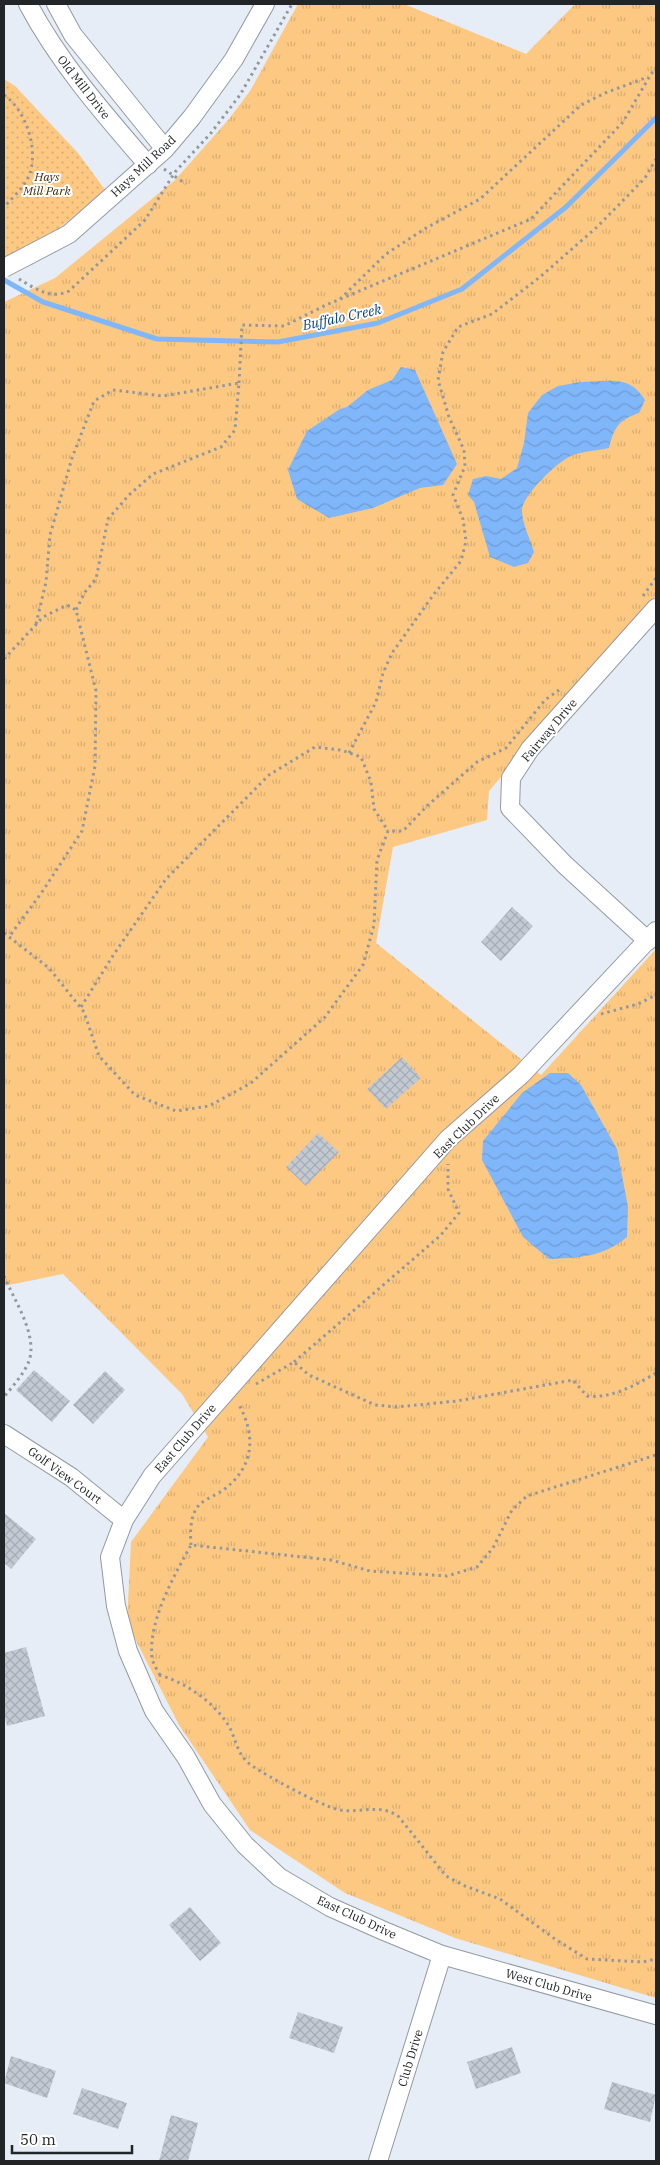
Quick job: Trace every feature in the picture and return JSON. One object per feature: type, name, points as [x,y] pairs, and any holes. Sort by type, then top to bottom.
[{"type":"street","name":"Old Mill Drive","points":[[28,4],[48,41],[76,79],[156,158]]},
{"type":"street","name":"Old Mill Drive","points":[[56,4],[73,35],[156,158]]},
{"type":"street","name":"Hays Mill Road","points":[[8,271],[29,256],[69,234],[156,158],[192,117],[234,59],[265,4]]},
{"type":"street","name":"Fairway Drive","points":[[652,936],[565,865],[510,808],[511,778],[530,749],[656,608]]},
{"type":"street","name":"East Club Drive","points":[[442,1955],[330,1907],[279,1877],[245,1845],[212,1804],[186,1757],[154,1712],[128,1651],[116,1606],[110,1557],[124,1520],[152,1476],[448,1139],[521,1075],[652,936]]},
{"type":"street","name":"Golf View Court","points":[[4,1434],[71,1477],[124,1520]]},
{"type":"street","name":"West Club Drive","points":[[442,1955],[656,2015]]},
{"type":"street","name":"Club Drive","points":[[378,2161],[442,1955]]},
{"type":"path","points":[[8,271],[44,292],[61,294],[69,291],[139,228],[173,175],[211,133],[240,95],[292,4]]},
{"type":"path","points":[[8,936],[42,892],[82,831],[95,766],[96,691],[76,610],[85,592],[96,579],[108,519],[129,495],[153,474],[221,448],[235,430],[242,325],[284,326],[340,300],[531,219],[622,122],[656,68]]},
{"type":"path","points":[[340,300],[368,269],[386,254],[426,228],[480,199],[581,105],[605,93],[649,77]]},
{"type":"path","points":[[4,95],[18,109],[26,123],[32,157],[30,172],[25,183],[4,207]]},
{"type":"path","points":[[156,158],[173,175],[186,184]]},
{"type":"path","points":[[349,753],[376,702],[383,673],[392,653],[428,602],[461,561],[466,541],[463,519],[454,495],[465,466],[464,450],[449,417],[438,380],[444,352],[458,327],[492,314],[540,277],[597,227],[645,178],[656,159]]},
{"type":"path","points":[[36,624],[46,582],[50,535],[72,458],[94,401],[114,390],[163,396],[238,383]]},
{"type":"path","points":[[640,602],[656,578]]},
{"type":"path","points":[[4,659],[43,617],[67,605],[76,610]]},
{"type":"path","points":[[388,831],[403,831],[426,806],[477,762],[506,748],[545,700],[562,688]]},
{"type":"path","points":[[81,1007],[114,954],[166,879],[269,775],[315,747],[349,753],[361,758],[371,782],[374,809],[388,831]]},
{"type":"path","points":[[4,933],[49,968],[81,1007],[99,1056],[134,1095],[176,1111],[209,1106],[251,1083],[325,1017],[363,965],[374,925],[377,860],[388,831]]},
{"type":"path","points":[[595,1016],[638,1004],[656,995]]},
{"type":"path","points":[[251,1387],[294,1362],[440,1236],[459,1213],[448,1189],[448,1139]]},
{"type":"path","points":[[4,1276],[28,1330],[32,1348],[28,1363],[4,1397]]},
{"type":"path","points":[[294,1362],[309,1375],[348,1394],[375,1405],[397,1407],[457,1401],[573,1380],[587,1396],[602,1398],[656,1373]]},
{"type":"path","points":[[160,1675],[152,1658],[155,1625],[166,1595],[191,1545],[190,1528],[199,1505],[224,1490],[245,1468],[251,1441],[246,1417],[229,1388]]},
{"type":"path","points":[[191,1545],[331,1560],[370,1571],[447,1576],[478,1567],[493,1548],[512,1510],[527,1496],[656,1455]]},
{"type":"path","points":[[138,1675],[160,1675],[180,1681],[209,1704],[228,1723],[236,1746],[250,1765],[336,1810],[391,1811],[399,1817],[446,1876],[500,1900],[587,1959],[643,1962],[656,1959]]},
{"type":"green space","points":[[298,4],[404,4],[526,54],[575,4],[656,4],[656,596],[489,791],[487,820],[393,847],[376,943],[541,1075],[656,949],[656,1998],[455,1938],[345,1893],[250,1830],[179,1725],[127,1623],[131,1542],[208,1437],[182,1394],[63,1274],[4,1286],[4,302],[55,278],[175,180],[229,119],[250,91]]},
{"type":"green space","name":"Hays Mill Park","points":[[4,79],[15,86],[78,153],[106,191],[58,229],[4,263]]},
{"type":"water","points":[[401,367],[415,370],[457,464],[443,485],[420,488],[373,508],[329,518],[297,499],[288,470],[307,431],[340,409],[347,407],[368,390],[392,380]]},
{"type":"water","points":[[618,381],[632,386],[645,400],[639,413],[627,418],[618,425],[609,448],[580,453],[565,459],[528,496],[522,510],[522,515],[534,552],[528,563],[514,567],[490,557],[474,502],[468,495],[473,479],[486,476],[501,479],[517,468],[524,443],[528,413],[542,395],[558,386],[581,382]]},
{"type":"water","points":[[550,1073],[568,1073],[581,1085],[617,1149],[628,1207],[627,1237],[609,1249],[590,1255],[549,1259],[523,1237],[482,1160],[483,1141],[522,1093]]},
{"type":"building","points":[[512,907],[533,926],[501,961],[481,942]]},
{"type":"building","points":[[402,1057],[421,1078],[386,1109],[367,1089]]},
{"type":"building","points":[[318,1133],[339,1152],[306,1186],[286,1167]]},
{"type":"building","points":[[34,1370],[70,1401],[52,1422],[16,1390]]},
{"type":"building","points":[[105,1371],[125,1390],[93,1424],[73,1405]]},
{"type":"building","points":[[4,1513],[36,1539],[11,1569],[4,1563]]},
{"type":"building","points":[[26,1647],[45,1716],[7,1726],[4,1713],[4,1653]]},
{"type":"building","points":[[190,1907],[221,1943],[200,1961],[169,1925]]},
{"type":"building","points":[[298,2012],[343,2027],[334,2053],[289,2038]]},
{"type":"building","points":[[512,2047],[521,2073],[476,2089],[467,2062]]},
{"type":"building","points":[[11,2056],[56,2071],[47,2098],[4,2083]]},
{"type":"building","points":[[612,2082],[656,2095],[650,2122],[604,2109]]},
{"type":"building","points":[[82,2088],[127,2103],[118,2129],[73,2114]]},
{"type":"building","points":[[171,2115],[198,2123],[188,2161],[159,2161]]},
{"type":"waterway","name":"Buffalo Creek","points":[[4,280],[43,302],[157,339],[278,342],[378,323],[462,289],[566,207],[656,118]]}]
